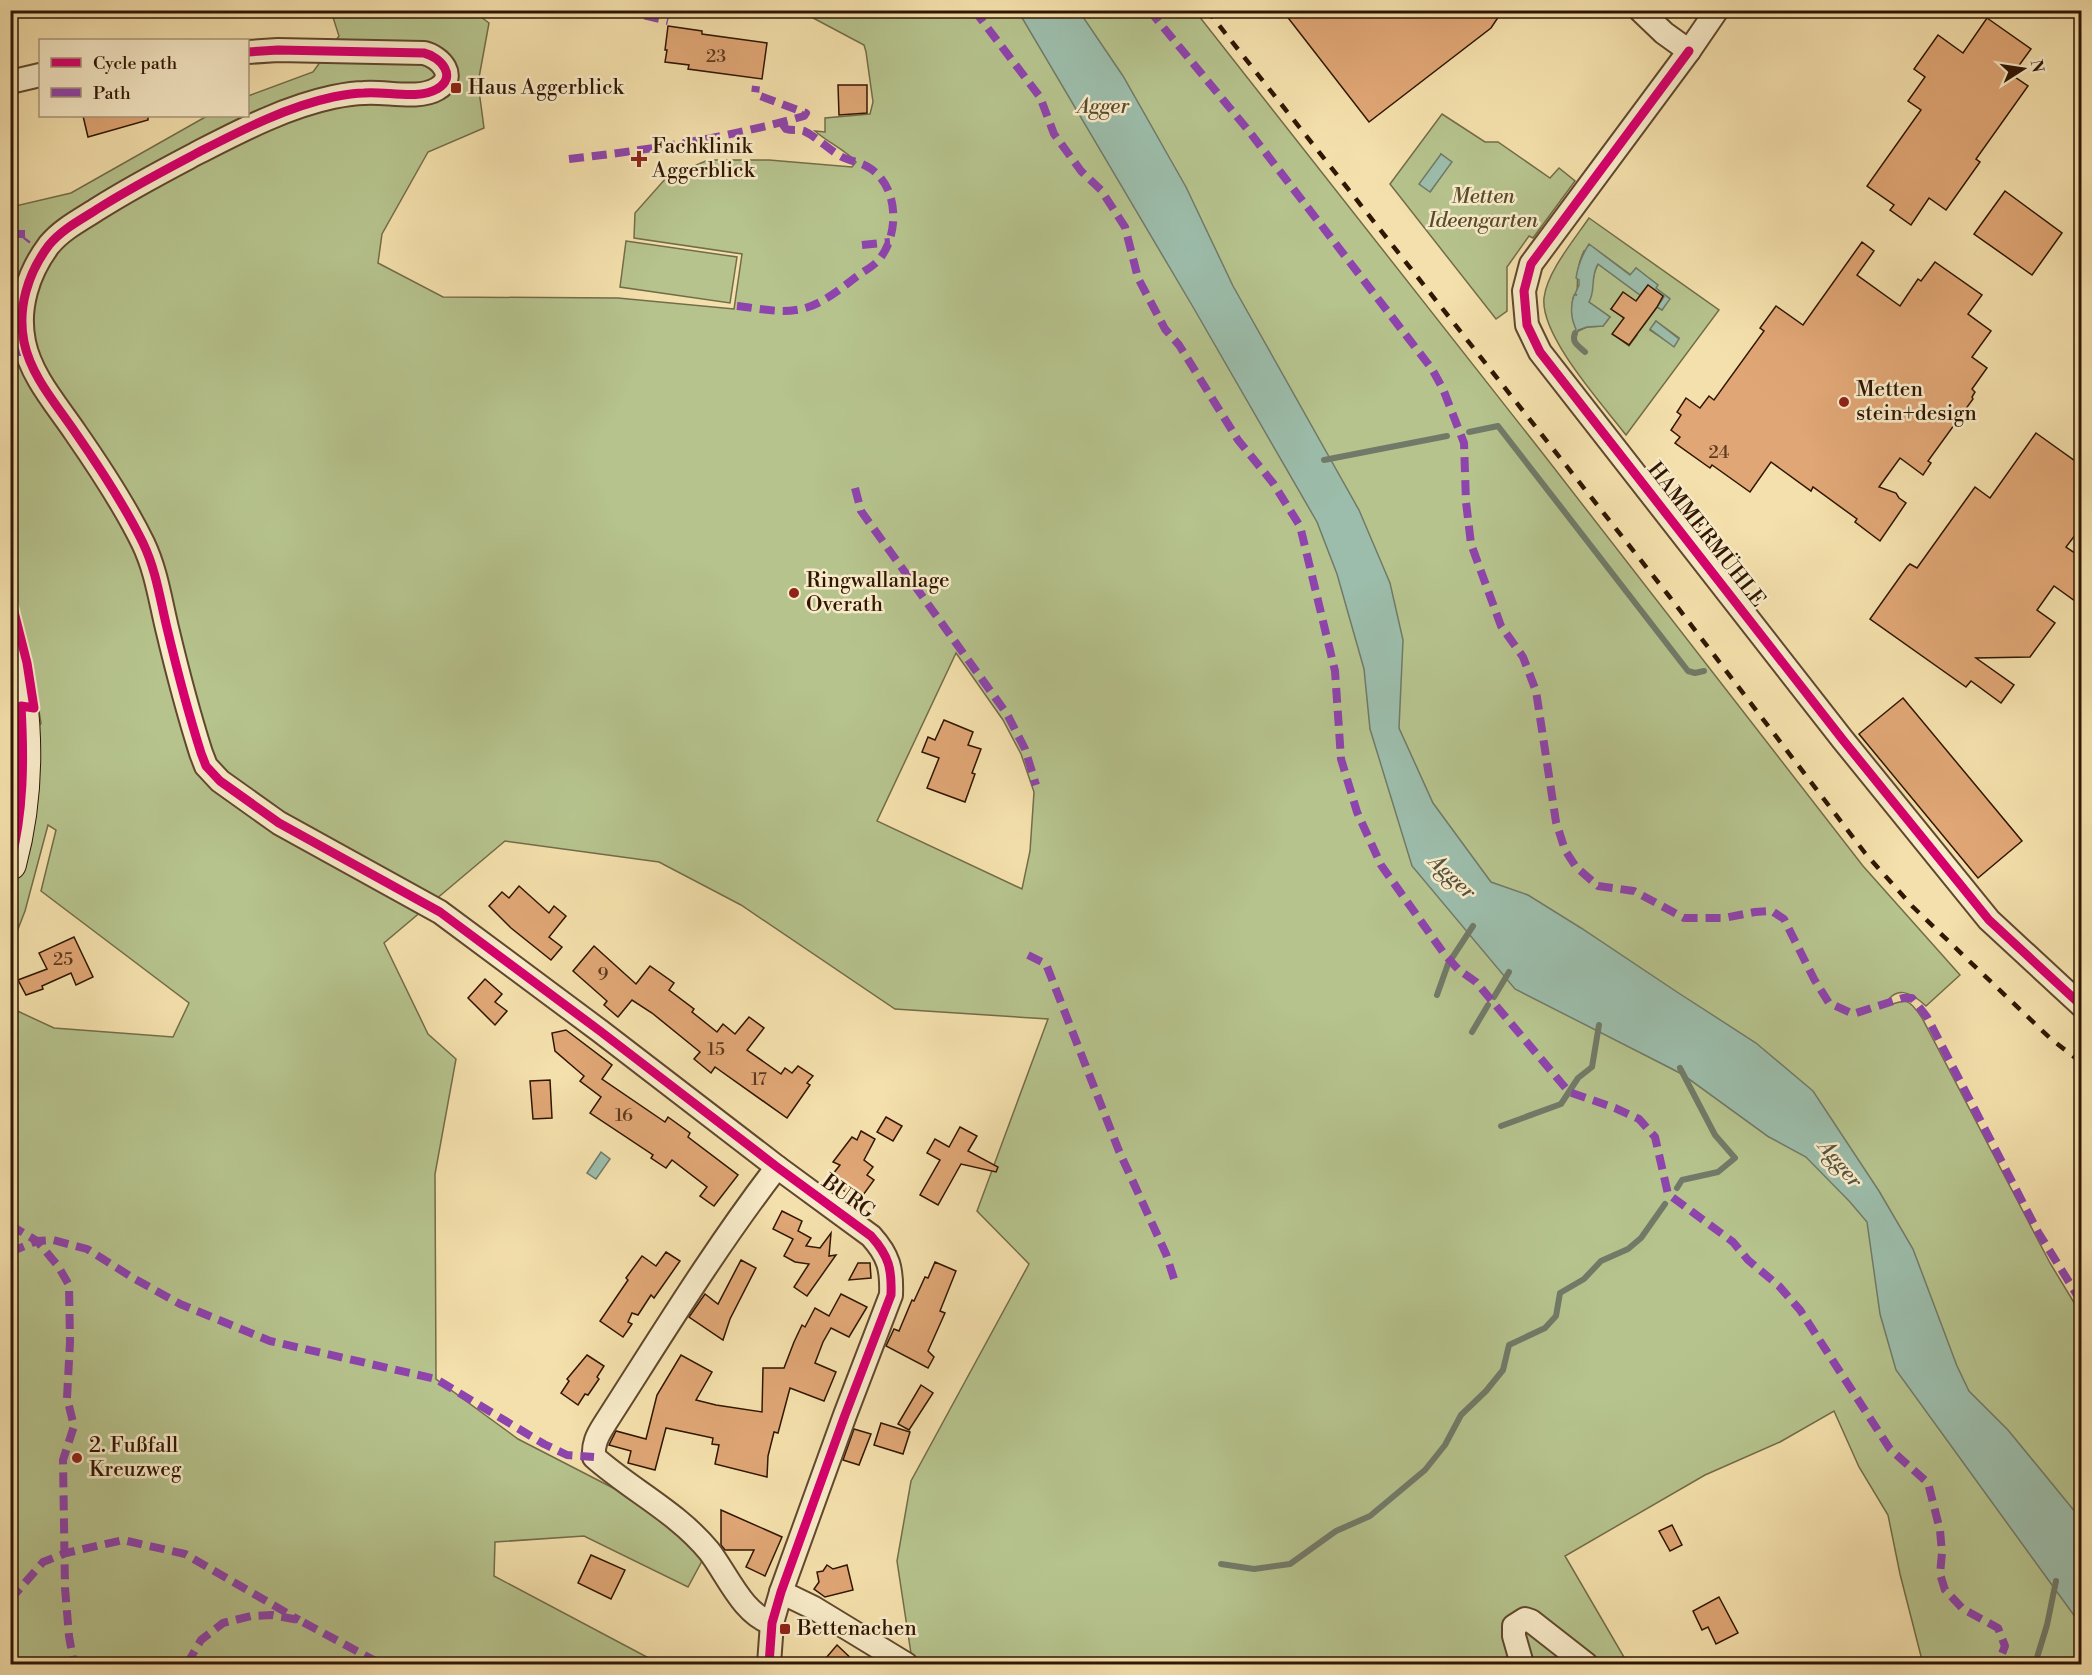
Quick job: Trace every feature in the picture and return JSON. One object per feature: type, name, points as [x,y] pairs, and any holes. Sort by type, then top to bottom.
[{"type":"main road","points":[[10,644],[21,706],[23,763],[21,809],[10,864]]},
{"type":"street","points":[[1640,10],[1664,33],[1689,51]]},
{"type":"street","name":"HAMMERMÜHLE","points":[[1717,10],[1531,264],[1524,291],[1527,325],[1540,352],[1842,740],[1989,920],[2082,1006]]},
{"type":"street","name":"BURG","points":[[249,52],[278,50],[424,53],[437,58],[443,64],[446,78],[436,90],[425,93],[364,93],[336,96],[280,114],[130,188],[69,227],[51,243],[35,267],[24,297],[20,320],[30,362],[41,383],[111,485],[143,544],[156,576],[193,729],[206,766],[220,781],[279,823],[440,912],[871,1236],[882,1248],[888,1259],[892,1275],[891,1296],[781,1592],[772,1623],[769,1665]]},
{"type":"street","points":[[10,82],[39,75]]},
{"type":"street","points":[[772,1623],[761,1620],[752,1612],[708,1550],[674,1515],[609,1470],[594,1457],[593,1449],[595,1440],[604,1425],[662,1334],[745,1209],[777,1167]]},
{"type":"street","points":[[781,1592],[813,1608],[906,1665]]},
{"type":"street","points":[[1522,1665],[1514,1636],[1514,1626],[1524,1619],[1531,1621],[1586,1665]]},
{"type":"green space","name":"Agger","points":[[331,11],[473,11],[489,23],[478,83],[484,128],[428,152],[382,234],[378,263],[443,297],[618,298],[734,309],[742,254],[634,238],[635,213],[666,178],[708,160],[769,160],[852,167],[856,162],[852,158],[815,131],[825,132],[825,118],[870,114],[873,102],[864,45],[800,11],[1195,11],[1863,866],[1960,975],[1926,1006],[1909,994],[1898,993],[1888,1000],[1884,1007],[1902,1001],[1910,1003],[1922,1018],[2050,1263],[2081,1314],[2081,1664],[1923,1664],[1900,1574],[1888,1515],[1859,1467],[1834,1411],[1780,1442],[1705,1475],[1565,1556],[1628,1664],[921,1664],[912,1660],[897,1561],[911,1481],[1029,1264],[977,1211],[1048,1019],[895,1009],[741,905],[659,862],[505,841],[384,943],[428,1034],[456,1059],[435,1174],[436,1379],[518,1439],[619,1491],[664,1521],[685,1539],[702,1561],[688,1587],[584,1536],[495,1542],[494,1576],[660,1664],[11,1664],[11,1008],[54,1028],[173,1037],[189,1003],[41,891],[56,830],[48,825],[25,911],[11,947],[11,900],[17,869],[32,737],[41,723],[25,635],[11,583],[11,207],[71,193],[205,117],[249,117],[249,96],[313,72],[339,36]],"holes":[[[956,653],[1003,720],[1021,754],[1034,792],[1030,851],[1022,889],[877,821]],[[1611,1037],[1728,1080],[1773,1137],[1769,1137],[1682,1074]]]},
{"type":"green space","name":"Metten Ideengarten","points":[[1442,114],[1485,142],[1498,142],[1550,178],[1559,168],[1575,181],[1533,238],[1529,236],[1507,267],[1507,311],[1496,319],[1390,184]],"holes":[[[1441,154],[1451,162],[1430,192]]]},
{"type":"green space","name":"Metten Ideengarten","points":[[1589,218],[1719,310],[1626,435],[1575,370],[1562,350],[1545,314],[1544,298],[1550,278],[1562,256]],"holes":[[[1594,248],[1631,275],[1636,268],[1657,285],[1655,288],[1669,298],[1662,310],[1657,307],[1640,330],[1634,333],[1637,335],[1629,346],[1613,334],[1624,318],[1611,309],[1637,301],[1640,295],[1598,264],[1589,302],[1610,317],[1603,326],[1587,327],[1574,333],[1576,329],[1572,313],[1573,298],[1577,295],[1580,262],[1584,251]],[[1656,321],[1679,338],[1674,346],[1650,330]]]},
{"type":"green space","points":[[626,241],[737,257],[730,303],[620,287]]},
{"type":"water","name":"Agger","points":[[1018,11],[1079,11],[1123,76],[1186,187],[1233,286],[1359,510],[1390,583],[1403,640],[1399,728],[1433,803],[1491,882],[1528,895],[1581,928],[1756,1043],[1813,1091],[1879,1191],[1913,1249],[1957,1366],[1969,1391],[2008,1430],[2081,1519],[2081,1625],[1896,1370],[1880,1314],[1867,1222],[1850,1202],[1806,1157],[1769,1137],[1682,1074],[1515,989],[1412,866],[1370,729],[1364,669],[1337,574],[1317,522]]},
{"type":"water","points":[[1441,154],[1452,162],[1430,192],[1419,184]]},
{"type":"water","points":[[1589,244],[1630,275],[1636,268],[1658,285],[1656,288],[1670,299],[1662,310],[1657,307],[1664,297],[1648,285],[1640,295],[1598,264],[1589,302],[1610,317],[1603,326],[1587,327],[1578,330],[1577,334],[1574,333],[1576,329],[1572,308],[1574,295],[1577,295],[1575,294],[1579,285],[1579,280],[1576,278],[1584,252]]},
{"type":"water","points":[[1656,321],[1679,339],[1674,347],[1650,329]]},
{"type":"water","points":[[601,1152],[610,1159],[596,1179],[587,1173]]},
{"type":"building","points":[[1282,10],[1503,10],[1491,28],[1369,122]]},
{"type":"building","points":[[1987,18],[2031,49],[2012,75],[2028,86],[1976,159],[1980,162],[1946,210],[1929,198],[1911,225],[1890,210],[1894,205],[1867,186],[1921,110],[1908,101],[1925,77],[1914,69],[1938,35],[1963,53]]},
{"type":"building","points":[[668,26],[702,31],[702,34],[767,43],[762,79],[688,69],[689,65],[665,62]]},
{"type":"building","points":[[838,85],[867,85],[867,113],[839,115]]},
{"type":"building","points":[[83,117],[148,117],[148,120],[88,137]]},
{"type":"building","points":[[2005,191],[2062,233],[2032,275],[1974,234]]},
{"type":"building","name":"Metten stein+design","points":[[1862,242],[1874,251],[1857,275],[1900,306],[1918,279],[1921,281],[1935,262],[1982,295],[1968,314],[1991,331],[1972,357],[1987,368],[1972,389],[1975,392],[1973,399],[1928,461],[1931,463],[1923,475],[1900,458],[1879,487],[1896,493],[1906,503],[1880,541],[1855,522],[1857,519],[1813,487],[1811,491],[1771,462],[1750,492],[1712,465],[1710,468],[1675,443],[1680,437],[1671,430],[1681,415],[1677,412],[1686,398],[1700,408],[1709,396],[1714,400],[1764,331],[1760,328],[1776,306],[1803,325]]},
{"type":"building","points":[[1648,285],[1663,296],[1629,345],[1612,334],[1624,318],[1611,309],[1623,292],[1636,301]]},
{"type":"building","points":[[2036,433],[2082,466],[2082,526],[2066,547],[2082,558],[2082,606],[2054,586],[2037,610],[2055,623],[2030,657],[1976,658],[2014,685],[2001,703],[1971,681],[1966,687],[1870,619],[1907,567],[1910,564],[1917,568],[1975,487],[1990,498]]},
{"type":"building","points":[[1903,698],[2022,841],[1978,878],[1859,734]]},
{"type":"building","points":[[944,720],[973,732],[968,745],[981,749],[965,802],[927,788],[939,758],[922,752],[928,737],[935,740]]},
{"type":"building","points":[[519,886],[549,913],[554,906],[566,916],[549,937],[562,947],[551,960],[511,928],[489,906],[502,892],[509,898]]},
{"type":"building","points":[[74,937],[93,977],[76,985],[71,973],[42,986],[43,989],[26,995],[18,980],[47,969],[39,953]]},
{"type":"building","points":[[594,946],[636,984],[650,966],[674,983],[669,990],[694,1009],[692,1012],[717,1032],[723,1024],[735,1034],[749,1017],[764,1028],[747,1050],[781,1074],[785,1068],[792,1073],[798,1066],[813,1076],[807,1083],[810,1085],[787,1118],[715,1067],[711,1073],[694,1059],[700,1052],[652,1013],[632,1000],[618,1017],[604,1005],[607,1001],[573,971]]},
{"type":"building","points":[[485,979],[502,994],[495,1002],[507,1011],[495,1025],[468,998]]},
{"type":"building","points":[[566,1030],[612,1065],[602,1079],[665,1122],[668,1117],[690,1133],[688,1137],[738,1175],[714,1206],[700,1196],[707,1187],[672,1160],[666,1168],[651,1158],[653,1155],[590,1113],[601,1097],[580,1081],[584,1076],[555,1051],[552,1033]]},
{"type":"building","points":[[550,1080],[552,1118],[533,1119],[530,1081]]},
{"type":"building","points":[[886,1117],[902,1126],[893,1141],[877,1132]]},
{"type":"building","points":[[960,1127],[977,1136],[968,1151],[998,1167],[996,1172],[961,1164],[938,1205],[920,1195],[940,1160],[927,1153],[935,1139],[949,1147]]},
{"type":"building","points":[[861,1131],[875,1139],[864,1160],[873,1167],[867,1175],[874,1180],[858,1202],[829,1179],[840,1165],[833,1162],[852,1137],[857,1140]]},
{"type":"building","points":[[782,1211],[802,1221],[798,1231],[811,1238],[806,1246],[820,1248],[831,1233],[829,1256],[836,1255],[807,1296],[794,1287],[809,1264],[795,1262],[784,1256],[793,1239],[773,1229]]},
{"type":"building","points":[[666,1252],[680,1261],[654,1298],[651,1295],[638,1315],[632,1313],[628,1322],[632,1324],[623,1337],[600,1321],[642,1256],[656,1266]]},
{"type":"building","points":[[741,1260],[756,1268],[730,1319],[723,1340],[689,1317],[705,1294],[718,1304]]},
{"type":"building","points":[[935,1262],[956,1271],[940,1311],[945,1313],[928,1351],[934,1357],[928,1368],[886,1346],[894,1329],[899,1331],[912,1300],[914,1301],[925,1277],[928,1278]]},
{"type":"building","points":[[858,1263],[870,1263],[871,1278],[849,1280]]},
{"type":"building","points":[[841,1294],[867,1307],[849,1337],[831,1328],[823,1342],[815,1363],[836,1372],[824,1401],[790,1388],[778,1433],[774,1432],[768,1456],[767,1477],[715,1464],[719,1445],[712,1444],[713,1438],[666,1428],[655,1470],[628,1463],[631,1451],[609,1445],[616,1431],[646,1439],[657,1395],[681,1355],[712,1372],[696,1400],[762,1412],[763,1368],[784,1368],[802,1325],[805,1327],[815,1308],[829,1316]]},
{"type":"building","points":[[587,1355],[604,1366],[597,1377],[599,1379],[578,1405],[561,1393],[569,1381],[567,1379]]},
{"type":"building","points":[[921,1385],[933,1393],[909,1430],[898,1424]]},
{"type":"building","points":[[881,1423],[910,1432],[903,1454],[874,1445]]},
{"type":"building","points":[[854,1429],[871,1434],[859,1465],[843,1460]]},
{"type":"building","points":[[721,1510],[782,1537],[765,1576],[746,1567],[754,1550],[725,1550],[721,1545]]},
{"type":"building","points":[[1672,1525],[1682,1545],[1670,1551],[1659,1531]]},
{"type":"building","points":[[591,1555],[625,1570],[611,1599],[578,1583]]},
{"type":"building","points":[[827,1565],[833,1569],[847,1565],[853,1590],[825,1597],[814,1589],[819,1582],[817,1572],[823,1571]]},
{"type":"building","points":[[1719,1597],[1738,1633],[1716,1644],[1708,1627],[1702,1630],[1693,1611]]},
{"type":"building","points":[[837,1645],[858,1665],[820,1665]]},
{"type":"waterway","points":[[1575,333],[1575,342],[1585,352]]},
{"type":"waterway","points":[[1469,432],[1498,426],[1688,671],[1695,673],[1704,671]]},
{"type":"waterway","points":[[1324,460],[1447,436]]},
{"type":"waterway","points":[[1452,958],[1473,926]]},
{"type":"waterway","points":[[1437,995],[1448,964]]},
{"type":"waterway","points":[[1494,997],[1509,972]]},
{"type":"waterway","points":[[1472,1032],[1488,1005]]},
{"type":"waterway","points":[[1501,1126],[1561,1104],[1578,1078],[1592,1067],[1599,1025]]},
{"type":"waterway","points":[[1677,1188],[1682,1180],[1718,1172],[1735,1158],[1715,1135],[1680,1068]]},
{"type":"waterway","points":[[1221,1564],[1254,1569],[1290,1564],[1336,1531],[1370,1516],[1425,1470],[1445,1445],[1461,1415],[1486,1391],[1503,1370],[1509,1345],[1545,1328],[1556,1316],[1560,1293],[1584,1279],[1601,1261],[1628,1249],[1641,1238],[1665,1204]]},
{"type":"waterway","points":[[2035,1664],[2047,1625],[2056,1581]]},
{"type":"railway","points":[[1207,10],[1669,596],[1865,853],[1912,906],[2051,1039],[2082,1063]]},
{"type":"marked path","points":[[622,10],[668,21]]},
{"type":"marked path","points":[[974,10],[1040,97],[1054,134],[1081,171],[1101,190],[1125,227],[1138,278],[1165,329],[1179,345],[1238,440],[1273,483],[1300,526],[1335,671],[1341,759],[1357,812],[1381,865],[1445,955],[1459,970],[1476,982],[1569,1092],[1639,1119],[1655,1137],[1668,1194],[1733,1242],[1748,1260],[1779,1286],[1800,1310],[1890,1449],[1928,1483],[1940,1530],[1942,1553],[1940,1574],[1945,1590],[1963,1609],[1998,1628],[2005,1646],[1998,1664]]},
{"type":"marked path","points":[[1149,10],[1248,130],[1432,369],[1443,389],[1464,443],[1466,502],[1471,544],[1501,626],[1523,657],[1536,691],[1556,822],[1565,850],[1576,867],[1598,886],[1634,891],[1684,918],[1724,918],[1772,911],[1784,919],[1814,979],[1829,1003],[1853,1014],[1903,998],[1912,998],[1927,1017],[2038,1232],[2082,1303]]},
{"type":"marked path","points":[[569,159],[717,137],[775,124],[804,116],[806,113],[755,94],[756,86]]},
{"type":"marked path","points":[[737,306],[781,311],[796,310],[821,302],[876,263],[887,246],[891,234],[893,209],[890,196],[878,175],[865,165],[842,157],[804,131],[786,129],[781,122]]},
{"type":"marked path","points":[[10,234],[26,234],[29,237],[26,241]]},
{"type":"marked path","points":[[862,245],[890,242]]},
{"type":"marked path","points":[[10,346],[14,351],[27,353]]},
{"type":"marked path","points":[[855,488],[861,511],[1007,714],[1025,749],[1036,785]]},
{"type":"marked path","points":[[1028,955],[1046,964],[1119,1151],[1166,1254],[1176,1285]]},
{"type":"marked path","points":[[10,1225],[37,1241],[58,1266],[69,1285],[70,1342],[67,1398],[74,1426],[63,1460],[65,1588],[74,1664]]},
{"type":"marked path","points":[[10,1252],[37,1241],[53,1240],[87,1249],[180,1304],[270,1341],[436,1379],[544,1444],[567,1455],[594,1457]]},
{"type":"marked path","points":[[10,1600],[43,1562],[66,1553],[123,1540],[185,1554],[299,1620]]},
{"type":"marked path","points":[[187,1664],[201,1640],[223,1623],[251,1616],[272,1615],[299,1620],[381,1664]]},
{"type":"cycle path","points":[[249,52],[278,50],[424,53],[441,63],[447,73],[443,84],[430,92],[412,95],[348,94],[316,101],[281,113],[161,172],[72,225],[49,245],[30,279],[22,316],[27,354],[38,378],[111,486],[143,543],[154,574],[201,753],[206,766],[220,781],[279,823],[440,912],[871,1236],[886,1257],[890,1270],[891,1295],[781,1592],[772,1623],[769,1664]]},
{"type":"cycle path","points":[[1689,51],[1531,264],[1524,291],[1527,325],[1540,352],[1843,740],[1989,920],[2082,1006]]},
{"type":"cycle path","points":[[10,596],[27,663],[34,708],[21,706],[22,785],[18,825],[10,864]]},
{"type":"place","name":"Haus Aggerblick","points":[[456,88]]},
{"type":"place","name":"Fachklinik Aggerblick","points":[[639,159]]},
{"type":"place","name":"Metten stein+design","points":[[1844,402]]},
{"type":"place","name":"Ringwallanlage Overath","points":[[794,593]]},
{"type":"place","name":"2. Fußfall Kreuzweg","points":[[77,1458]]},
{"type":"place","name":"Bettenachen","points":[[785,1629]]}]
